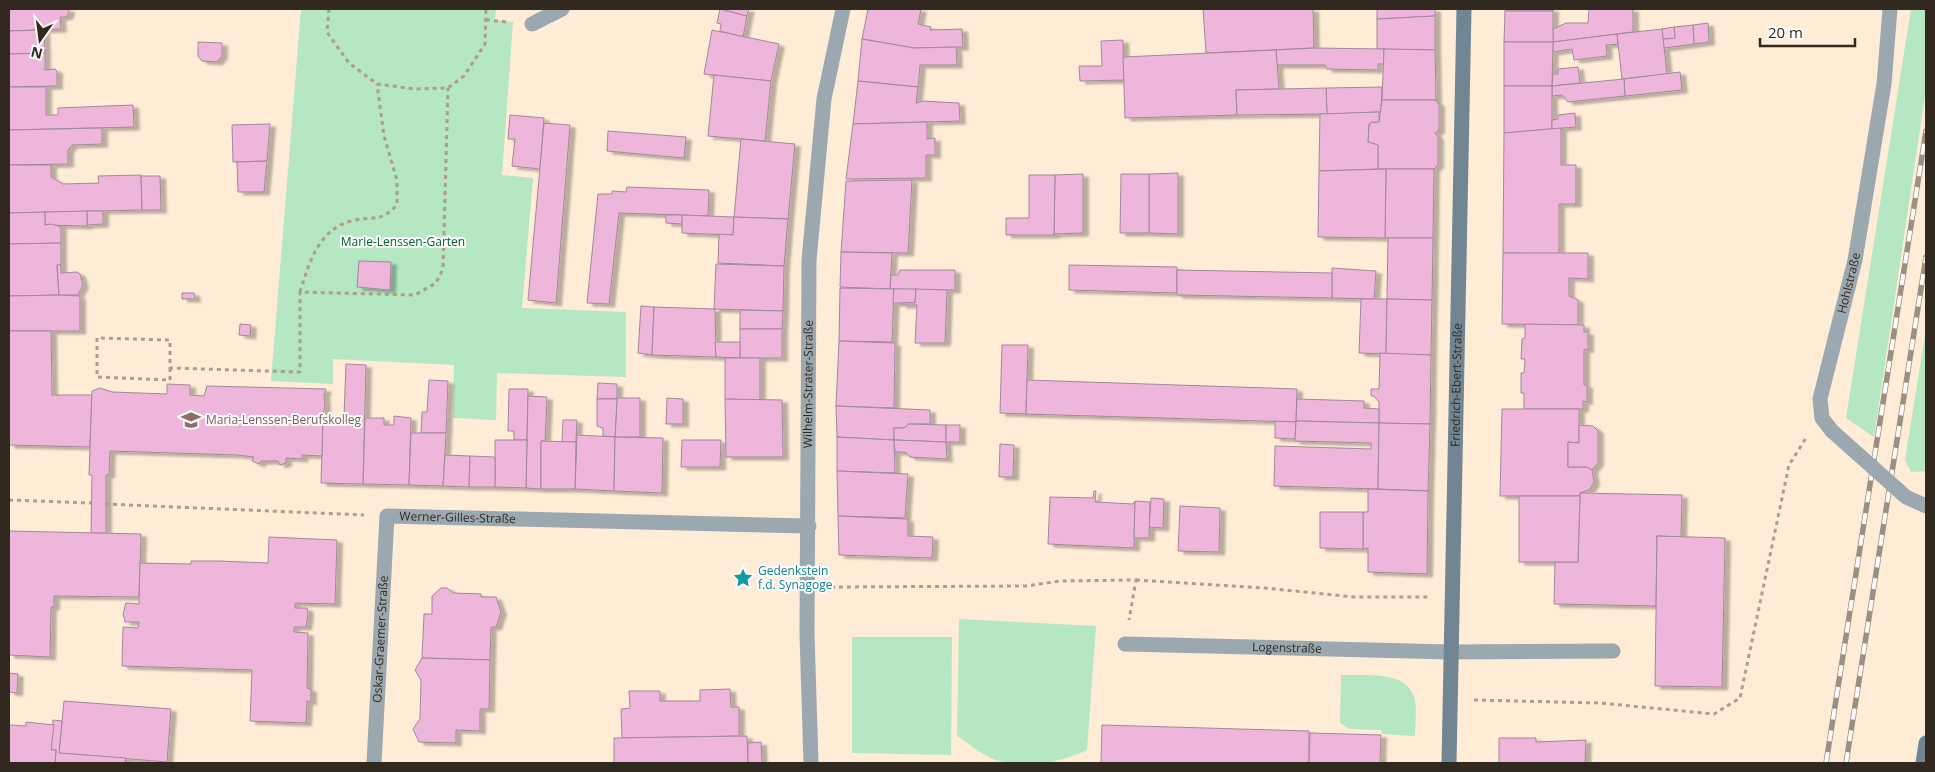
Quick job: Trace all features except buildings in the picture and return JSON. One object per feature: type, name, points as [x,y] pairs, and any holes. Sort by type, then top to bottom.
[{"type":"main road","name":"Friedrich-Ebert-Straße","points":[[1449,763],[1464,9]]},
{"type":"main road","points":[[1923,763],[1926,743]]},
{"type":"street","points":[[532,24],[562,9]]},
{"type":"street","name":"Wilhelm-Strater-Straße","points":[[811,763],[808,587],[809,260],[824,99],[843,9]]},
{"type":"street","name":"Hohlstraße","points":[[1822,418],[1820,399],[1855,260],[1884,84],[1890,9]]},
{"type":"street","points":[[1822,418],[1832,431],[1906,497],[1926,506]]},
{"type":"street","name":"Werner-Gilles-Straße","points":[[387,516],[809,526]]},
{"type":"street","name":"Oskar-Graemer-Straße","points":[[374,763],[387,516]]},
{"type":"street","name":"Logenstraße","points":[[1125,644],[1450,652],[1613,651]]},
{"type":"path","points":[[329,9],[327,32],[349,63],[378,84],[415,89],[448,88],[464,76],[485,44],[486,9]]},
{"type":"path","points":[[170,368],[300,372],[300,292],[309,261],[324,237],[338,225],[385,217],[397,205],[397,180],[384,136],[378,84]]},
{"type":"path","points":[[300,292],[415,295],[436,283],[443,269],[448,88]]},
{"type":"path","points":[[97,338],[170,340],[170,368],[170,380],[97,377],[97,338]]},
{"type":"path","points":[[1451,700],[1600,703],[1714,714],[1740,698],[1789,465],[1796,451],[1822,418]]},
{"type":"path","points":[[9,500],[91,503]]},
{"type":"path","name":"Werner-Gilles-Straße","points":[[105,504],[387,516]]},
{"type":"path","points":[[1125,644],[1136,580]]},
{"type":"path","points":[[808,587],[1026,586],[1060,581],[1136,580],[1265,588],[1354,597],[1452,597]]},
{"type":"green space","name":"Marie-Lenssen-Garten","points":[[301,9],[496,9],[495,20],[513,22],[502,175],[533,178],[522,308],[626,312],[626,377],[497,373],[496,420],[453,418],[454,365],[333,359],[333,384],[271,381]]},
{"type":"green space","points":[[1911,9],[1926,9],[1926,89],[1874,437],[1846,418]]},
{"type":"green space","points":[[1926,329],[1926,471],[1911,472],[1905,460]]},
{"type":"green space","points":[[959,619],[1096,626],[1087,750],[1076,755],[1041,764],[1016,764],[988,757],[957,736]]},
{"type":"green space","points":[[852,637],[952,637],[951,755],[852,753]]},
{"type":"green space","points":[[1341,675],[1385,676],[1404,684],[1411,691],[1415,701],[1415,736],[1382,734],[1381,730],[1350,729],[1340,723]]},
{"type":"railway","points":[[1826,763],[1926,131]]},
{"type":"railway","points":[[1846,763],[1926,257]]},
{"type":"place","name":"Maria-Lenssen-Berufskolleg","points":[[191,420]]},
{"type":"place","name":"Gedenkstein f.d. Synagoge","points":[[743,578]]}]
